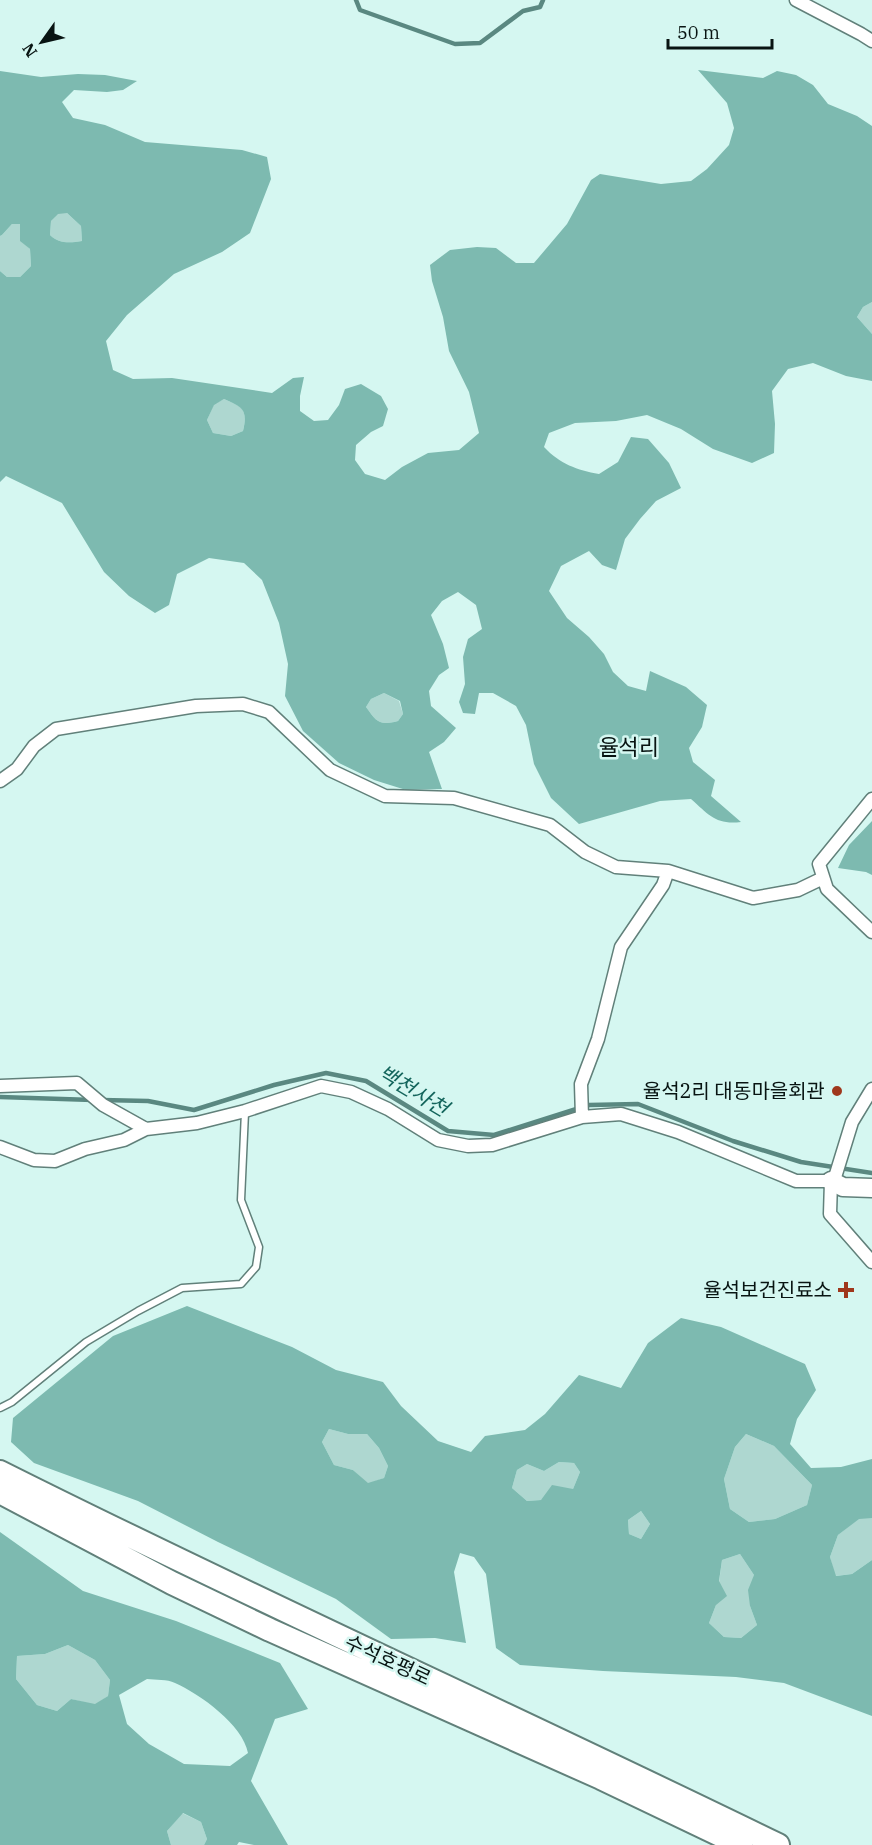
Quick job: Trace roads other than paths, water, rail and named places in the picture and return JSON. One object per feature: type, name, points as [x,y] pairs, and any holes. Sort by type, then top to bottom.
[{"type":"highway","name":"수석호평로","points":[[0,1472],[240,1590],[616,1766],[778,1845]]},
{"type":"highway","name":"수석호평로","points":[[0,1492],[172,1583],[270,1630],[601,1778],[741,1845]]},
{"type":"street","points":[[796,0],[872,41]]},
{"type":"street","points":[[0,781],[17,769],[34,746],[56,729],[196,706],[243,704],[269,712],[330,770],[385,796],[454,798],[550,825],[585,852],[616,867],[668,871],[753,898],[798,890],[823,878]]},
{"type":"street","points":[[872,800],[819,864],[827,889],[872,932]]},
{"type":"street","points":[[582,1115],[581,1084],[598,1039],[621,947],[663,885],[668,871]]},
{"type":"street","points":[[0,1086],[77,1083],[103,1105],[146,1129]]},
{"type":"street","points":[[0,1147],[34,1160],[55,1161],[86,1149],[124,1140],[146,1129],[197,1123],[245,1111],[321,1086],[351,1092],[388,1109],[438,1140],[468,1146],[492,1145],[582,1115],[621,1114],[678,1132],[796,1181],[834,1178],[843,1187],[872,1188]]},
{"type":"street","points":[[872,1089],[852,1122],[834,1178],[830,1214],[872,1262]]},
{"type":"lane","points":[[0,1408],[12,1402],[86,1342],[138,1311],[182,1288],[241,1284],[256,1267],[259,1246],[241,1200],[245,1111]]},
{"type":"waterway","points":[[356,0],[360,10],[455,44],[480,43],[523,11],[540,7],[543,0]]},
{"type":"waterway","name":"백천사천","points":[[102,1100],[148,1101],[194,1110],[274,1085],[326,1073],[366,1081],[448,1131],[494,1135],[589,1105],[638,1104],[733,1141],[801,1162],[872,1173]]},
{"type":"waterway","name":"백천사천","points":[[0,1097],[93,1100]]},
{"type":"place","name":"율석2리 대동마을회관","points":[[837,1091]]},
{"type":"place","name":"율석보건진료소","points":[[846,1290]]},
{"type":"district","name":"율석리","points":[[629,747]]}]
